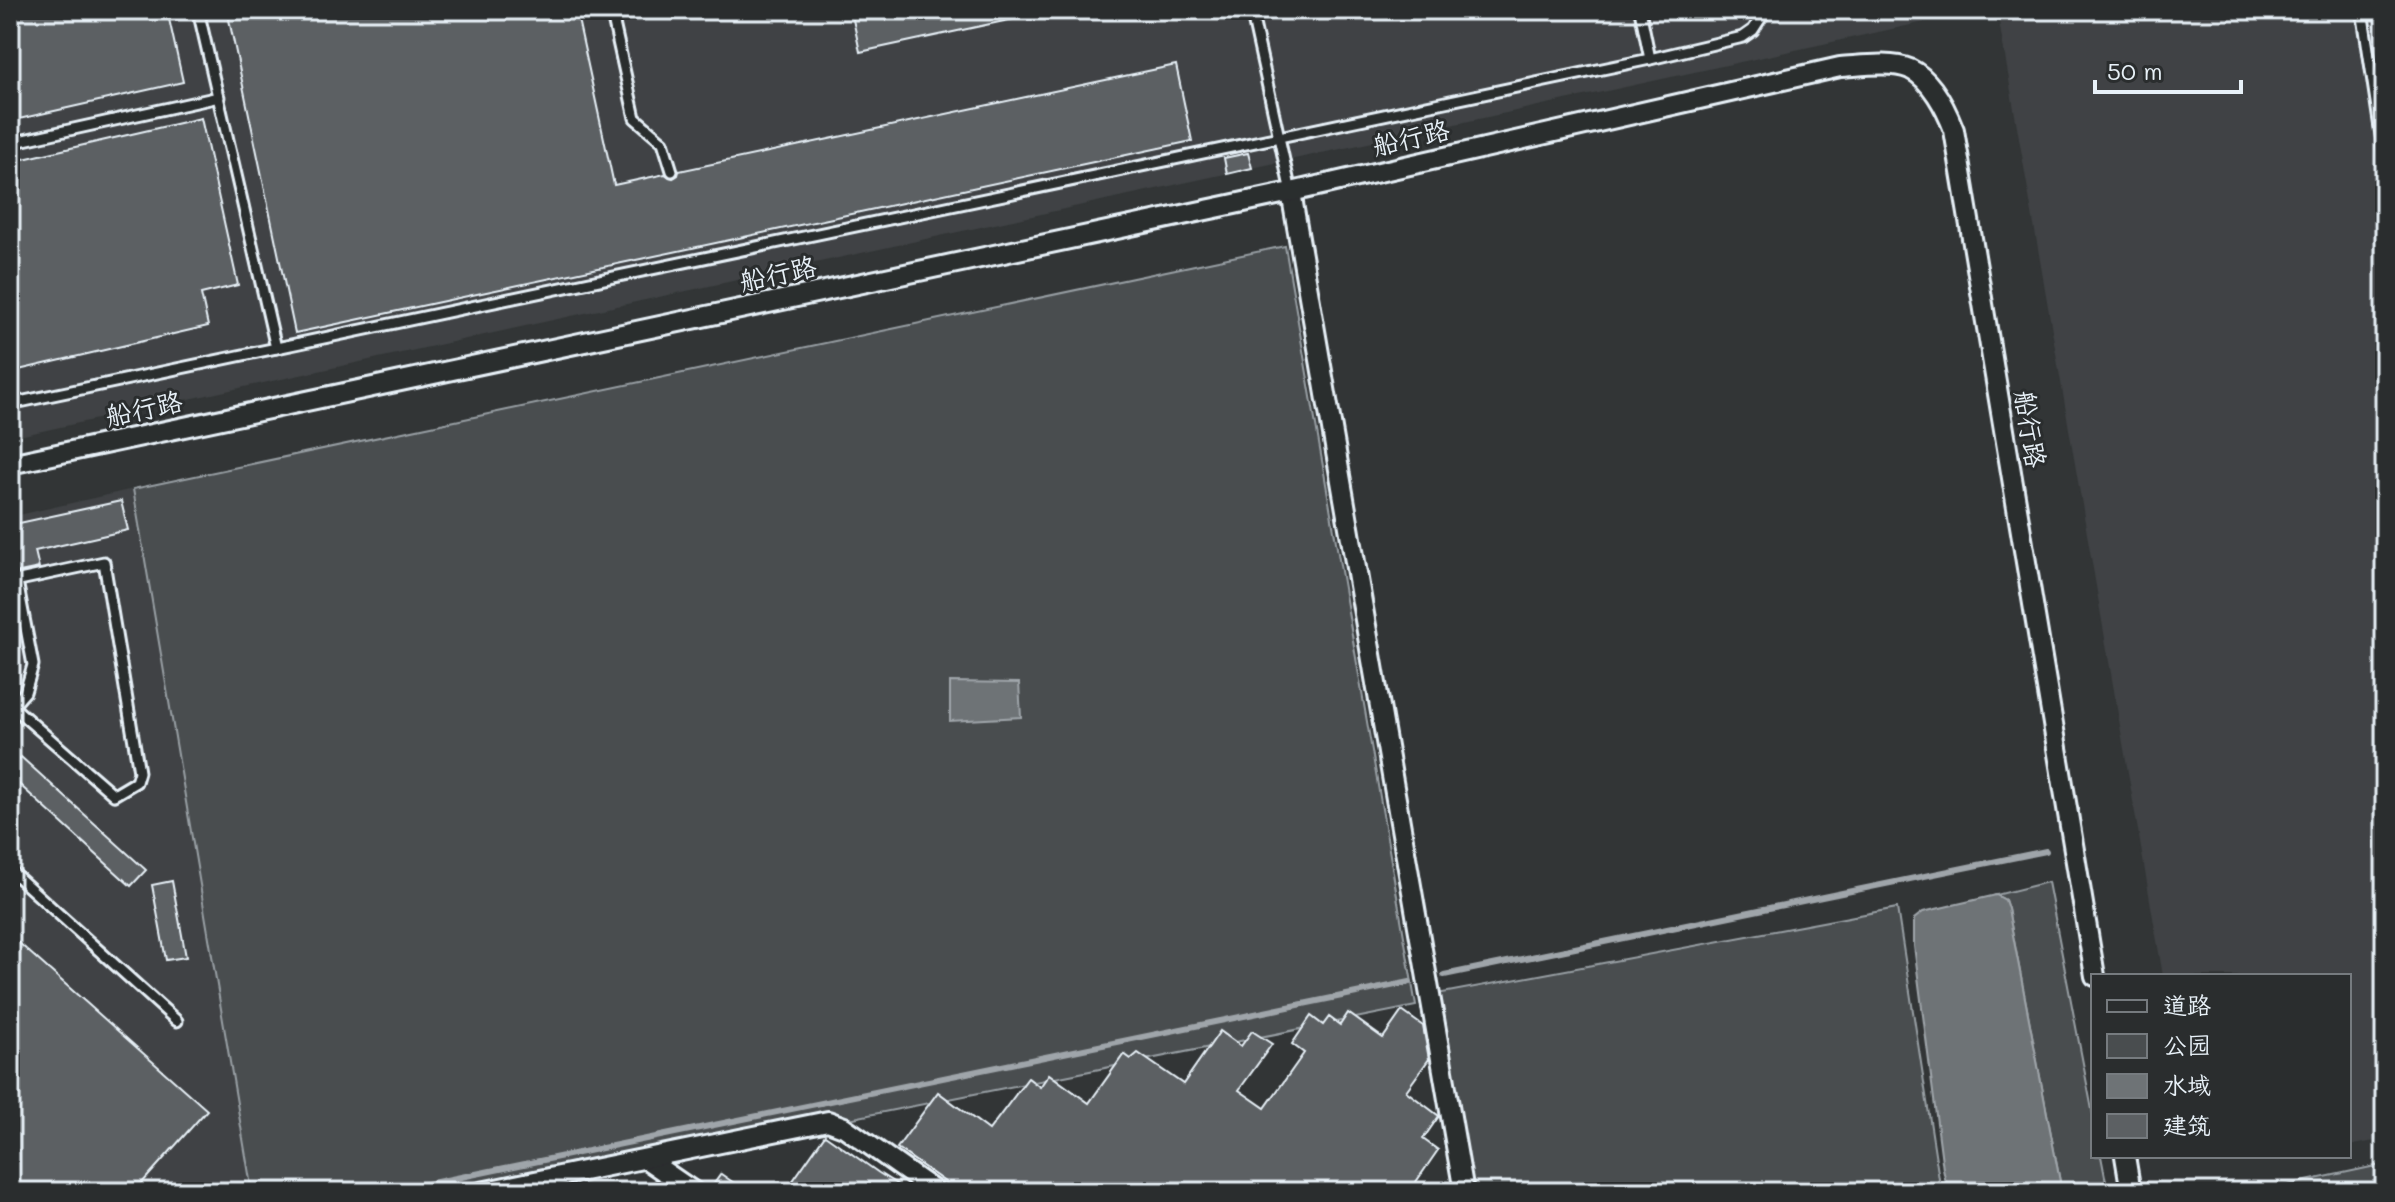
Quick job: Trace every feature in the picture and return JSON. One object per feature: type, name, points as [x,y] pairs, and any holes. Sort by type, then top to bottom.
[{"type":"street","name":"船行路","points":[[10,464],[1291,192],[1840,67],[1880,65],[1910,69],[1931,87],[1954,130],[2095,974]]},
{"type":"street","points":[[1291,192],[1464,1192]]},
{"type":"street","points":[[481,1192],[828,1121],[844,1127],[936,1192]]},
{"type":"street","points":[[2125,1158],[2131,1192]]},
{"type":"street","points":[[646,1159],[694,1192]]},
{"type":"lane","points":[[198,10],[276,348]]},
{"type":"lane","points":[[611,10],[635,118],[663,142],[672,171]]},
{"type":"lane","points":[[1251,10],[1291,192]]},
{"type":"lane","points":[[1640,10],[1650,59]]},
{"type":"lane","points":[[10,404],[688,257],[1650,59],[1743,37],[1753,30],[1766,10]]},
{"type":"lane","points":[[2362,10],[2385,161]]},
{"type":"lane","points":[[10,143],[219,97]]},
{"type":"lane","points":[[104,562],[139,772],[136,782],[114,795],[11,708],[25,692],[33,665],[13,582],[104,562]]},
{"type":"lane","points":[[10,870],[177,1021]]},
{"type":"shaded area","points":[[10,10],[1980,10],[10,438]]},
{"type":"shaded area","points":[[1997,10],[2385,10],[2385,1139],[2351,1146],[2351,974],[2163,974]]},
{"type":"shaded area","points":[[133,489],[252,1192],[10,1192],[10,517]]},
{"type":"green space","points":[[1285,246],[1416,1006],[482,1192],[252,1192],[133,489]]},
{"type":"green space","points":[[2048,882],[2091,1105],[2091,1158],[2101,1158],[2108,1192],[2062,1192],[2008,909],[2005,900],[1996,895]]},
{"type":"green space","points":[[1897,908],[1941,1192],[1470,1192],[1437,994]]},
{"type":"green space","points":[[2385,1164],[2385,1192],[2255,1192]]},
{"type":"water","points":[[950,682],[1019,683],[1021,717],[950,721]]},
{"type":"water","points":[[1996,895],[2005,900],[2008,909],[2062,1192],[1948,1192],[1914,946],[1914,919],[1923,912]]},
{"type":"building","points":[[10,10],[167,10],[183,82],[10,121]]},
{"type":"building","points":[[227,10],[576,10],[614,185],[665,174],[673,178],[679,171],[1176,65],[1192,141],[295,333]]},
{"type":"building","points":[[851,10],[1022,10],[1023,17],[860,52]]},
{"type":"building","points":[[201,118],[238,285],[201,294],[208,326],[10,372],[10,162]]},
{"type":"building","points":[[1248,153],[1252,168],[1227,174],[1224,158]]},
{"type":"building","points":[[121,501],[128,530],[35,551],[39,568],[10,574],[10,525]]},
{"type":"building","points":[[21,757],[146,870],[131,886],[10,776],[10,769]]},
{"type":"building","points":[[172,881],[186,957],[166,960],[152,885]]},
{"type":"building","points":[[10,935],[207,1110],[134,1192],[10,1192]]},
{"type":"building","points":[[1402,1011],[1423,1026],[1429,1059],[1406,1091],[1439,1116],[1423,1139],[1438,1150],[1409,1192],[959,1192],[897,1148],[938,1092],[989,1130],[1028,1078],[1040,1087],[1049,1074],[1089,1103],[1124,1054],[1131,1059],[1138,1053],[1183,1084],[1220,1031],[1241,1046],[1252,1031],[1272,1044],[1239,1090],[1265,1108],[1304,1053],[1292,1044],[1311,1016],[1323,1025],[1329,1017],[1340,1025],[1348,1013],[1383,1038]]},
{"type":"building","points":[[825,1135],[879,1173],[909,1192],[785,1192]]},
{"type":"building","points":[[721,1174],[747,1192],[708,1192]]},
{"type":"waterway","points":[[1444,975],[2046,851]]},
{"type":"waterway","points":[[388,1192],[1410,982]]}]
